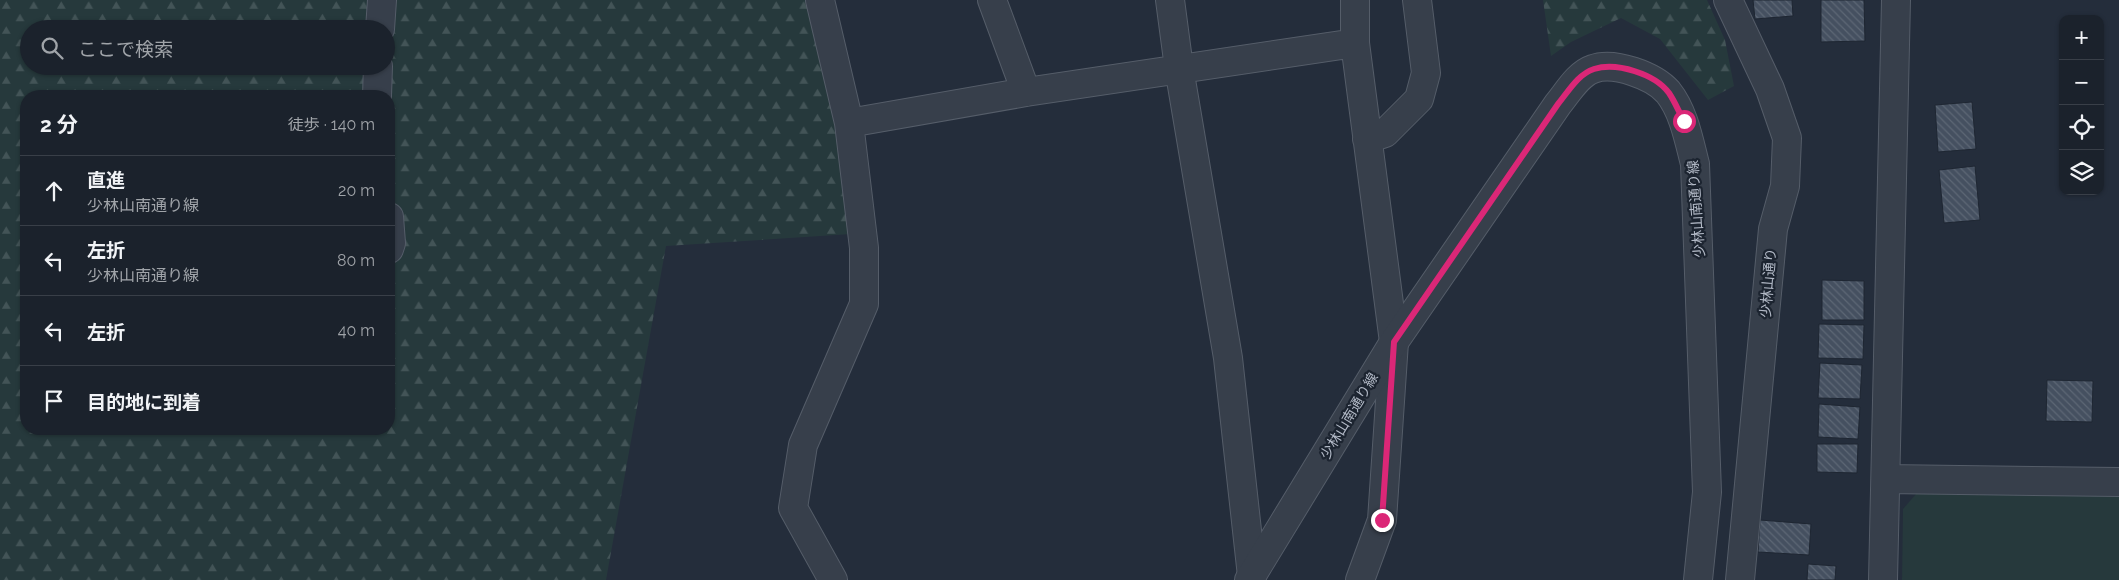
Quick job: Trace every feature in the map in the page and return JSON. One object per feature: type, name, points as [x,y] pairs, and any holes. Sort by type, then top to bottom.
[{"type":"street","points":[[381,20],[382,0]]},
{"type":"street","points":[[820,0],[849,123],[864,248],[864,304],[803,445],[793,508],[833,580]]},
{"type":"street","points":[[992,0],[1026,92]]},
{"type":"street","points":[[1170,0],[1179,68],[1228,358],[1250,578]]},
{"type":"street","points":[[1355,0],[1355,43],[1394,342],[1382,520],[1360,580]]},
{"type":"street","points":[[1367,139],[1385,133],[1420,99],[1426,73],[1417,0]]},
{"type":"street","name":"少林山通り","points":[[1728,0],[1770,89],[1787,138],[1785,186],[1773,230],[1740,580]]},
{"type":"street","points":[[1884,580],[1896,0]]},
{"type":"street","points":[[849,123],[1026,92],[1355,43]]},
{"type":"street","name":"少林山南通り線","points":[[1250,578],[1394,342],[1577,80],[1593,69],[1612,67],[1649,77],[1668,92],[1684,121],[1695,164],[1707,492],[1698,580]]},
{"type":"street","points":[[377,90],[378,75]]},
{"type":"street","points":[[1886,479],[2119,482]]},
{"type":"green space","points":[[0,0],[808,0],[833,112],[851,234],[666,246],[606,580],[0,580]]},
{"type":"green space","points":[[1543,0],[1707,0],[1725,40],[1734,86],[1708,100],[1660,39],[1621,18],[1571,42],[1551,56]]},
{"type":"green space","points":[[2119,493],[2119,580],[1902,580],[1903,509],[1916,494]]},
{"type":"building","points":[[1753,0],[1792,0],[1793,16],[1755,19]]},
{"type":"building","points":[[1821,0],[1864,0],[1865,41],[1821,42]]},
{"type":"building","points":[[1972,102],[1976,149],[1938,152],[1935,105]]},
{"type":"building","points":[[1975,166],[1980,220],[1944,223],[1939,170]]},
{"type":"building","points":[[1822,280],[1864,281],[1864,320],[1822,320]]},
{"type":"building","points":[[1819,324],[1864,325],[1863,359],[1818,358]]},
{"type":"building","points":[[1820,363],[1862,365],[1860,399],[1818,398]]},
{"type":"building","points":[[2047,380],[2093,381],[2092,422],[2046,421]]},
{"type":"building","points":[[1819,404],[1860,407],[1858,439],[1818,437]]},
{"type":"building","points":[[1817,444],[1858,444],[1857,473],[1817,472]]},
{"type":"building","points":[[1760,520],[1811,524],[1809,555],[1758,552]]},
{"type":"building","points":[[1808,564],[1836,566],[1835,580],[1807,580]]},
{"type":"route","points":[[1382,520],[1394,342],[1558,104],[1577,80],[1593,69],[1612,67],[1649,77],[1668,92],[1684,121]]}]
